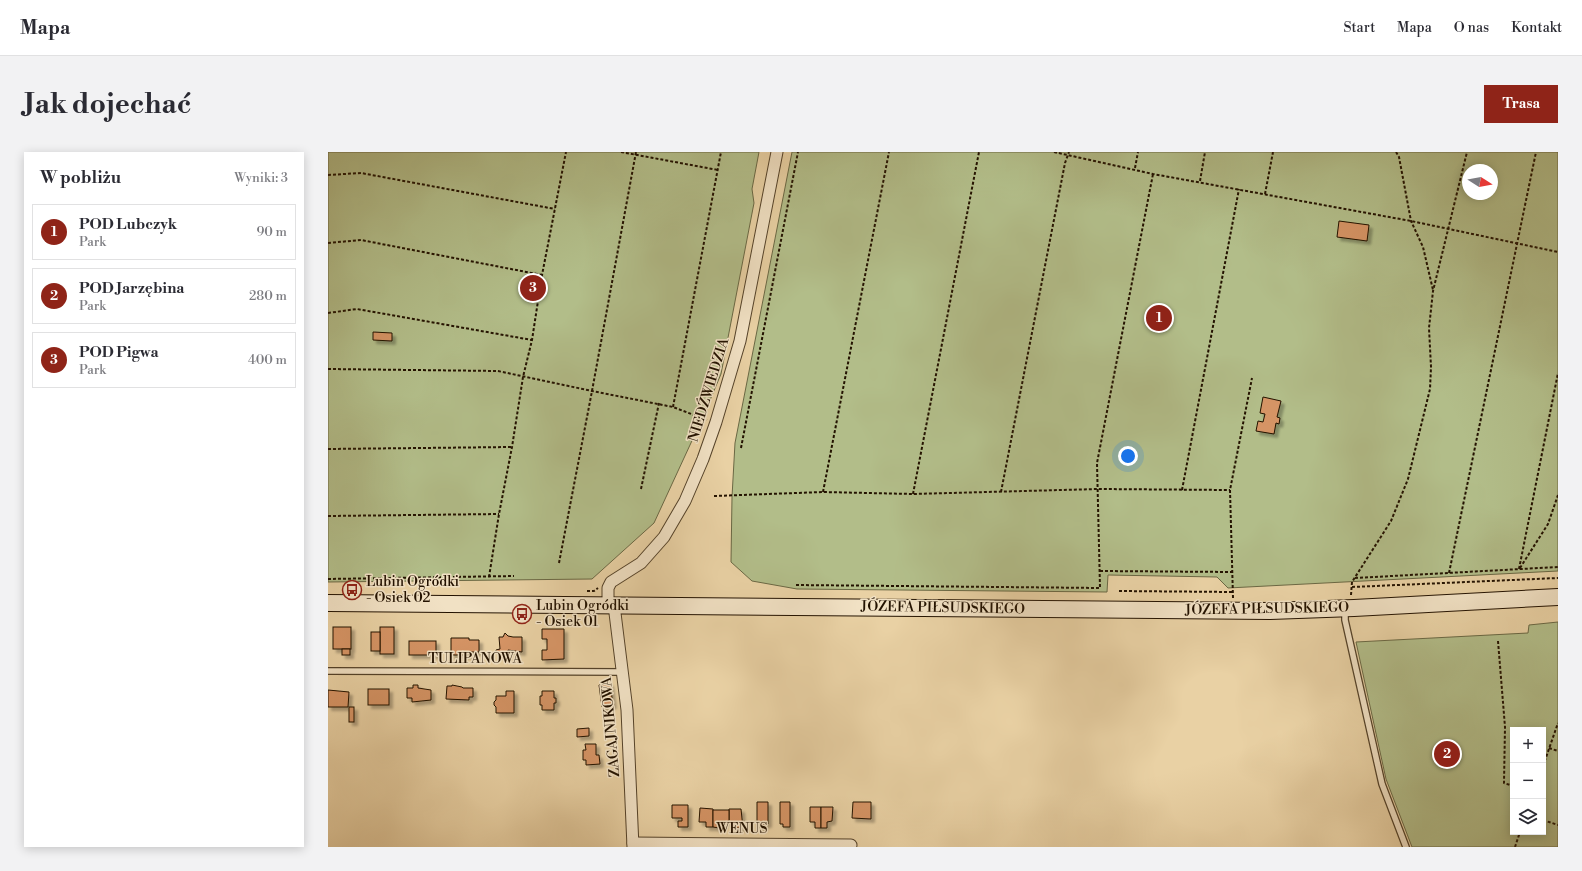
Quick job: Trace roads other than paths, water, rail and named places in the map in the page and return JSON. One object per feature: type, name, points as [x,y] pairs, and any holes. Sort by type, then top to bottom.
[{"type":"street","name":"NIEDŹWIEDZIA","points":[[611,605],[608,588],[610,582],[641,563],[664,537],[685,501],[703,458],[718,415],[740,341],[777,152]]},
{"type":"street","name":"JÓZEFA PIŁSUDSKIEGO","points":[[328,603],[1232,611],[1345,608],[1558,598]]},
{"type":"street","name":"ZAGAJNIKOWA","points":[[611,605],[627,710],[633,845]]},
{"type":"street","name":"WENUS","points":[[633,845],[851,845]]},
{"type":"lane","points":[[1345,608],[1345,620],[1382,784],[1406,847]]},
{"type":"lane","name":"TULIPANOWA","points":[[328,671],[622,672]]},
{"type":"place","name":"POD Pigwa","points":[[533,288]]},
{"type":"place","name":"POD Lubczyk","points":[[1159,318]]},
{"type":"place","name":"Lubin Ogródki - Osiek 02","points":[[352,590]]},
{"type":"place","name":"Lubin Ogródki - Osiek 01","points":[[522,614]]},
{"type":"place","name":"POD Jarzębina","points":[[1447,754]]}]
